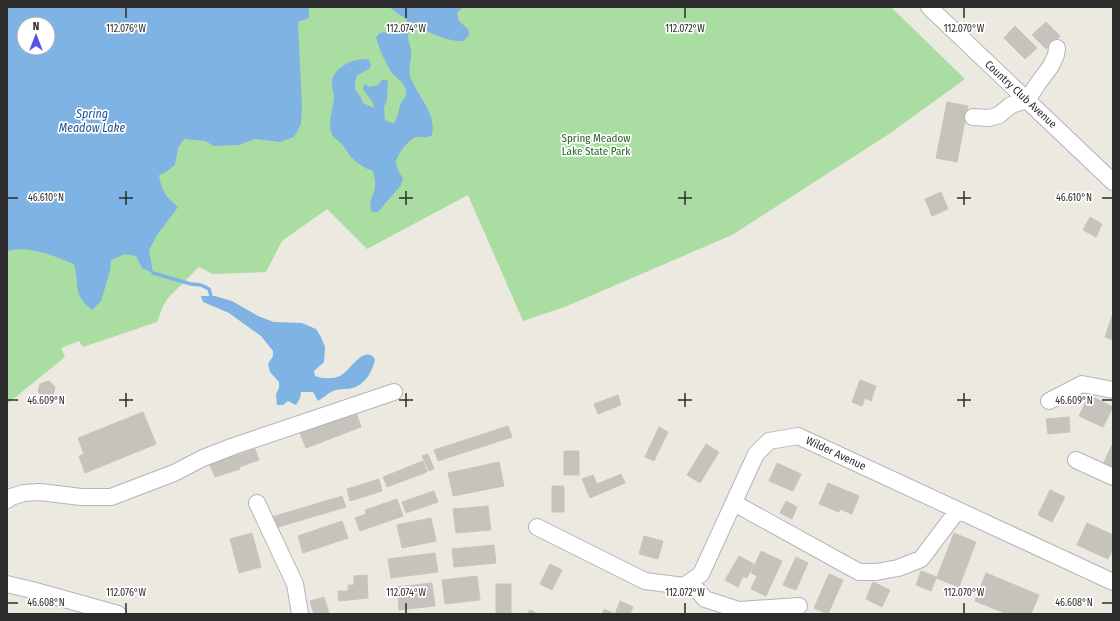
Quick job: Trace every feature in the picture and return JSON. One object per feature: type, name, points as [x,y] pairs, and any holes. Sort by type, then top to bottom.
[{"type":"street","name":"Country Club Avenue","points":[[934,9],[1113,182]]},
{"type":"street","points":[[973,117],[990,118],[999,115],[1011,106],[1027,100],[1051,66],[1056,55],[1057,48]]},
{"type":"street","points":[[1049,401],[1082,384],[1113,390]]},
{"type":"street","points":[[7,500],[11,496],[40,492],[81,497],[111,497],[174,473],[202,458],[234,446],[394,392]]},
{"type":"street","name":"Wilder Avenue","points":[[690,582],[701,574],[756,454],[769,441],[798,436],[1113,582]]},
{"type":"street","points":[[1076,460],[1113,477]]},
{"type":"street","points":[[257,503],[295,584],[300,614]]},
{"type":"street","points":[[734,503],[859,572],[876,572],[898,568],[920,559],[958,510]]},
{"type":"street","points":[[537,527],[644,581],[684,586],[690,582],[705,599],[739,610],[799,606]]},
{"type":"street","points":[[7,584],[118,614]]},
{"type":"green space","name":"Spring Meadow Lake State Park","points":[[7,7],[891,7],[965,79],[889,134],[732,235],[567,306],[523,321],[468,195],[367,249],[327,209],[282,241],[266,272],[213,274],[199,267],[168,298],[163,306],[157,322],[83,347],[79,341],[61,348],[65,357],[7,404]]},
{"type":"water","name":"Spring Meadow Lake","points":[[7,7],[309,7],[309,18],[298,22],[302,108],[301,124],[294,137],[280,142],[255,139],[239,145],[214,146],[205,141],[184,139],[178,148],[175,165],[159,175],[161,185],[165,193],[178,207],[157,235],[149,250],[153,273],[142,268],[136,256],[125,254],[111,260],[110,271],[101,301],[92,310],[79,294],[74,264],[33,250],[7,251]]},
{"type":"water","points":[[389,7],[463,7],[457,13],[459,21],[468,29],[469,35],[464,41],[455,41],[435,35],[414,24]]},
{"type":"water","points":[[402,29],[409,31],[408,37],[411,49],[409,70],[410,76],[432,119],[432,135],[424,138],[417,137],[410,140],[398,156],[396,163],[403,178],[401,185],[378,212],[372,212],[370,202],[375,185],[373,171],[364,167],[353,159],[331,132],[330,119],[334,98],[332,80],[337,71],[352,61],[364,59],[369,60],[371,65],[369,69],[357,75],[355,89],[363,103],[374,108],[373,103],[363,89],[364,84],[370,87],[378,85],[382,80],[388,80],[387,100],[384,107],[385,120],[394,123],[400,105],[406,95],[406,91],[402,83],[391,72],[382,55],[376,37],[380,33]]},
{"type":"water","points":[[201,296],[215,296],[232,301],[258,316],[274,322],[302,323],[316,329],[325,347],[324,362],[314,371],[315,376],[321,378],[334,378],[340,376],[357,360],[366,355],[371,355],[375,359],[373,368],[362,383],[353,388],[334,391],[318,401],[313,392],[301,392],[300,398],[296,405],[288,401],[283,405],[277,405],[276,394],[279,388],[279,382],[270,372],[268,364],[273,356],[273,351],[261,336],[229,313],[203,302]]},
{"type":"building","points":[[1046,22],[1060,36],[1046,49],[1032,35]]},
{"type":"building","points":[[1015,26],[1037,48],[1025,59],[1004,38]]},
{"type":"building","points":[[947,102],[968,106],[957,162],[936,158]]},
{"type":"building","points":[[941,192],[948,209],[932,216],[925,199]]},
{"type":"building","points":[[1090,217],[1102,224],[1096,237],[1083,230]]},
{"type":"building","points":[[1113,313],[1113,340],[1105,337]]},
{"type":"building","points":[[860,380],[876,386],[871,401],[865,398],[862,406],[852,402]]},
{"type":"building","points":[[49,381],[55,387],[53,397],[44,398],[38,392],[40,384]]},
{"type":"building","points":[[618,395],[621,405],[598,414],[594,404]]},
{"type":"building","points":[[1089,395],[1113,407],[1103,427],[1079,416]]},
{"type":"building","points":[[143,412],[156,444],[85,473],[79,456],[84,454],[78,438]]},
{"type":"building","points":[[356,412],[361,427],[306,448],[300,433]]},
{"type":"building","points":[[1069,417],[1070,432],[1048,434],[1046,419]]},
{"type":"building","points":[[508,426],[512,437],[438,461],[434,450]]},
{"type":"building","points":[[659,427],[668,432],[654,461],[645,457]]},
{"type":"building","points":[[1113,443],[1113,469],[1103,464]]},
{"type":"building","points":[[706,444],[719,452],[700,483],[687,475]]},
{"type":"building","points":[[255,449],[259,460],[239,467],[240,469],[215,477],[209,463],[234,454],[235,456]]},
{"type":"building","points":[[564,451],[579,451],[579,475],[564,475]]},
{"type":"building","points":[[428,454],[434,469],[429,471],[422,456]]},
{"type":"building","points":[[423,461],[427,472],[387,487],[383,477]]},
{"type":"building","points":[[499,462],[504,486],[453,496],[448,473]]},
{"type":"building","points":[[777,463],[801,474],[793,491],[769,481]]},
{"type":"building","points":[[621,474],[625,483],[590,498],[582,479],[593,475],[597,484]]},
{"type":"building","points":[[379,479],[382,491],[350,501],[347,489]]},
{"type":"building","points":[[828,483],[859,496],[852,514],[840,509],[839,512],[819,504]]},
{"type":"building","points":[[552,486],[564,486],[564,512],[552,512]]},
{"type":"building","points":[[1050,490],[1065,497],[1052,522],[1038,515]]},
{"type":"building","points":[[434,491],[438,502],[406,513],[402,502]]},
{"type":"building","points":[[342,496],[346,507],[275,528],[272,517]]},
{"type":"building","points":[[397,499],[403,516],[360,531],[355,518],[366,514],[365,510]]},
{"type":"building","points":[[786,501],[797,507],[792,519],[780,513]]},
{"type":"building","points":[[488,506],[491,530],[456,533],[453,509]]},
{"type":"building","points":[[431,518],[436,541],[402,548],[397,525]]},
{"type":"building","points":[[342,521],[348,538],[303,553],[298,536]]},
{"type":"building","points":[[1087,523],[1113,535],[1113,549],[1108,559],[1077,545]]},
{"type":"building","points":[[252,533],[261,567],[239,573],[230,539]]},
{"type":"building","points":[[954,533],[976,542],[959,587],[936,578],[931,591],[916,585],[921,571],[937,577]]},
{"type":"building","points":[[644,536],[663,541],[658,559],[639,554]]},
{"type":"building","points":[[494,545],[496,563],[454,567],[452,549]]},
{"type":"building","points":[[761,551],[782,561],[766,596],[751,589],[757,576],[751,573]]},
{"type":"building","points":[[435,553],[438,572],[391,578],[388,559]]},
{"type":"building","points":[[739,556],[754,564],[747,578],[743,576],[738,587],[725,580]]},
{"type":"building","points":[[796,557],[808,563],[796,590],[783,585]]},
{"type":"building","points":[[550,564],[562,570],[552,590],[540,584]]},
{"type":"building","points":[[986,573],[1039,595],[1031,614],[1007,614],[975,601]]},
{"type":"building","points":[[829,574],[843,580],[828,614],[814,608]]},
{"type":"building","points":[[367,575],[368,598],[339,601],[338,591],[348,591],[348,585],[354,585],[354,576]]},
{"type":"building","points":[[477,576],[480,600],[445,604],[442,580]]},
{"type":"building","points":[[873,582],[890,590],[882,607],[866,599]]},
{"type":"building","points":[[432,583],[435,606],[399,610],[397,587]]},
{"type":"building","points":[[496,584],[511,584],[511,614],[496,614]]},
{"type":"building","points":[[324,597],[329,613],[314,614],[310,601]]},
{"type":"building","points":[[620,601],[633,607],[630,614],[615,614]]},
{"type":"building","points":[[604,609],[615,614],[602,614]]},
{"type":"building","points":[[530,610],[538,614],[527,614]]},
{"type":"waterway","points":[[405,30],[409,21]]},
{"type":"waterway","points":[[153,273],[191,284],[201,285],[209,289],[211,296]]}]
